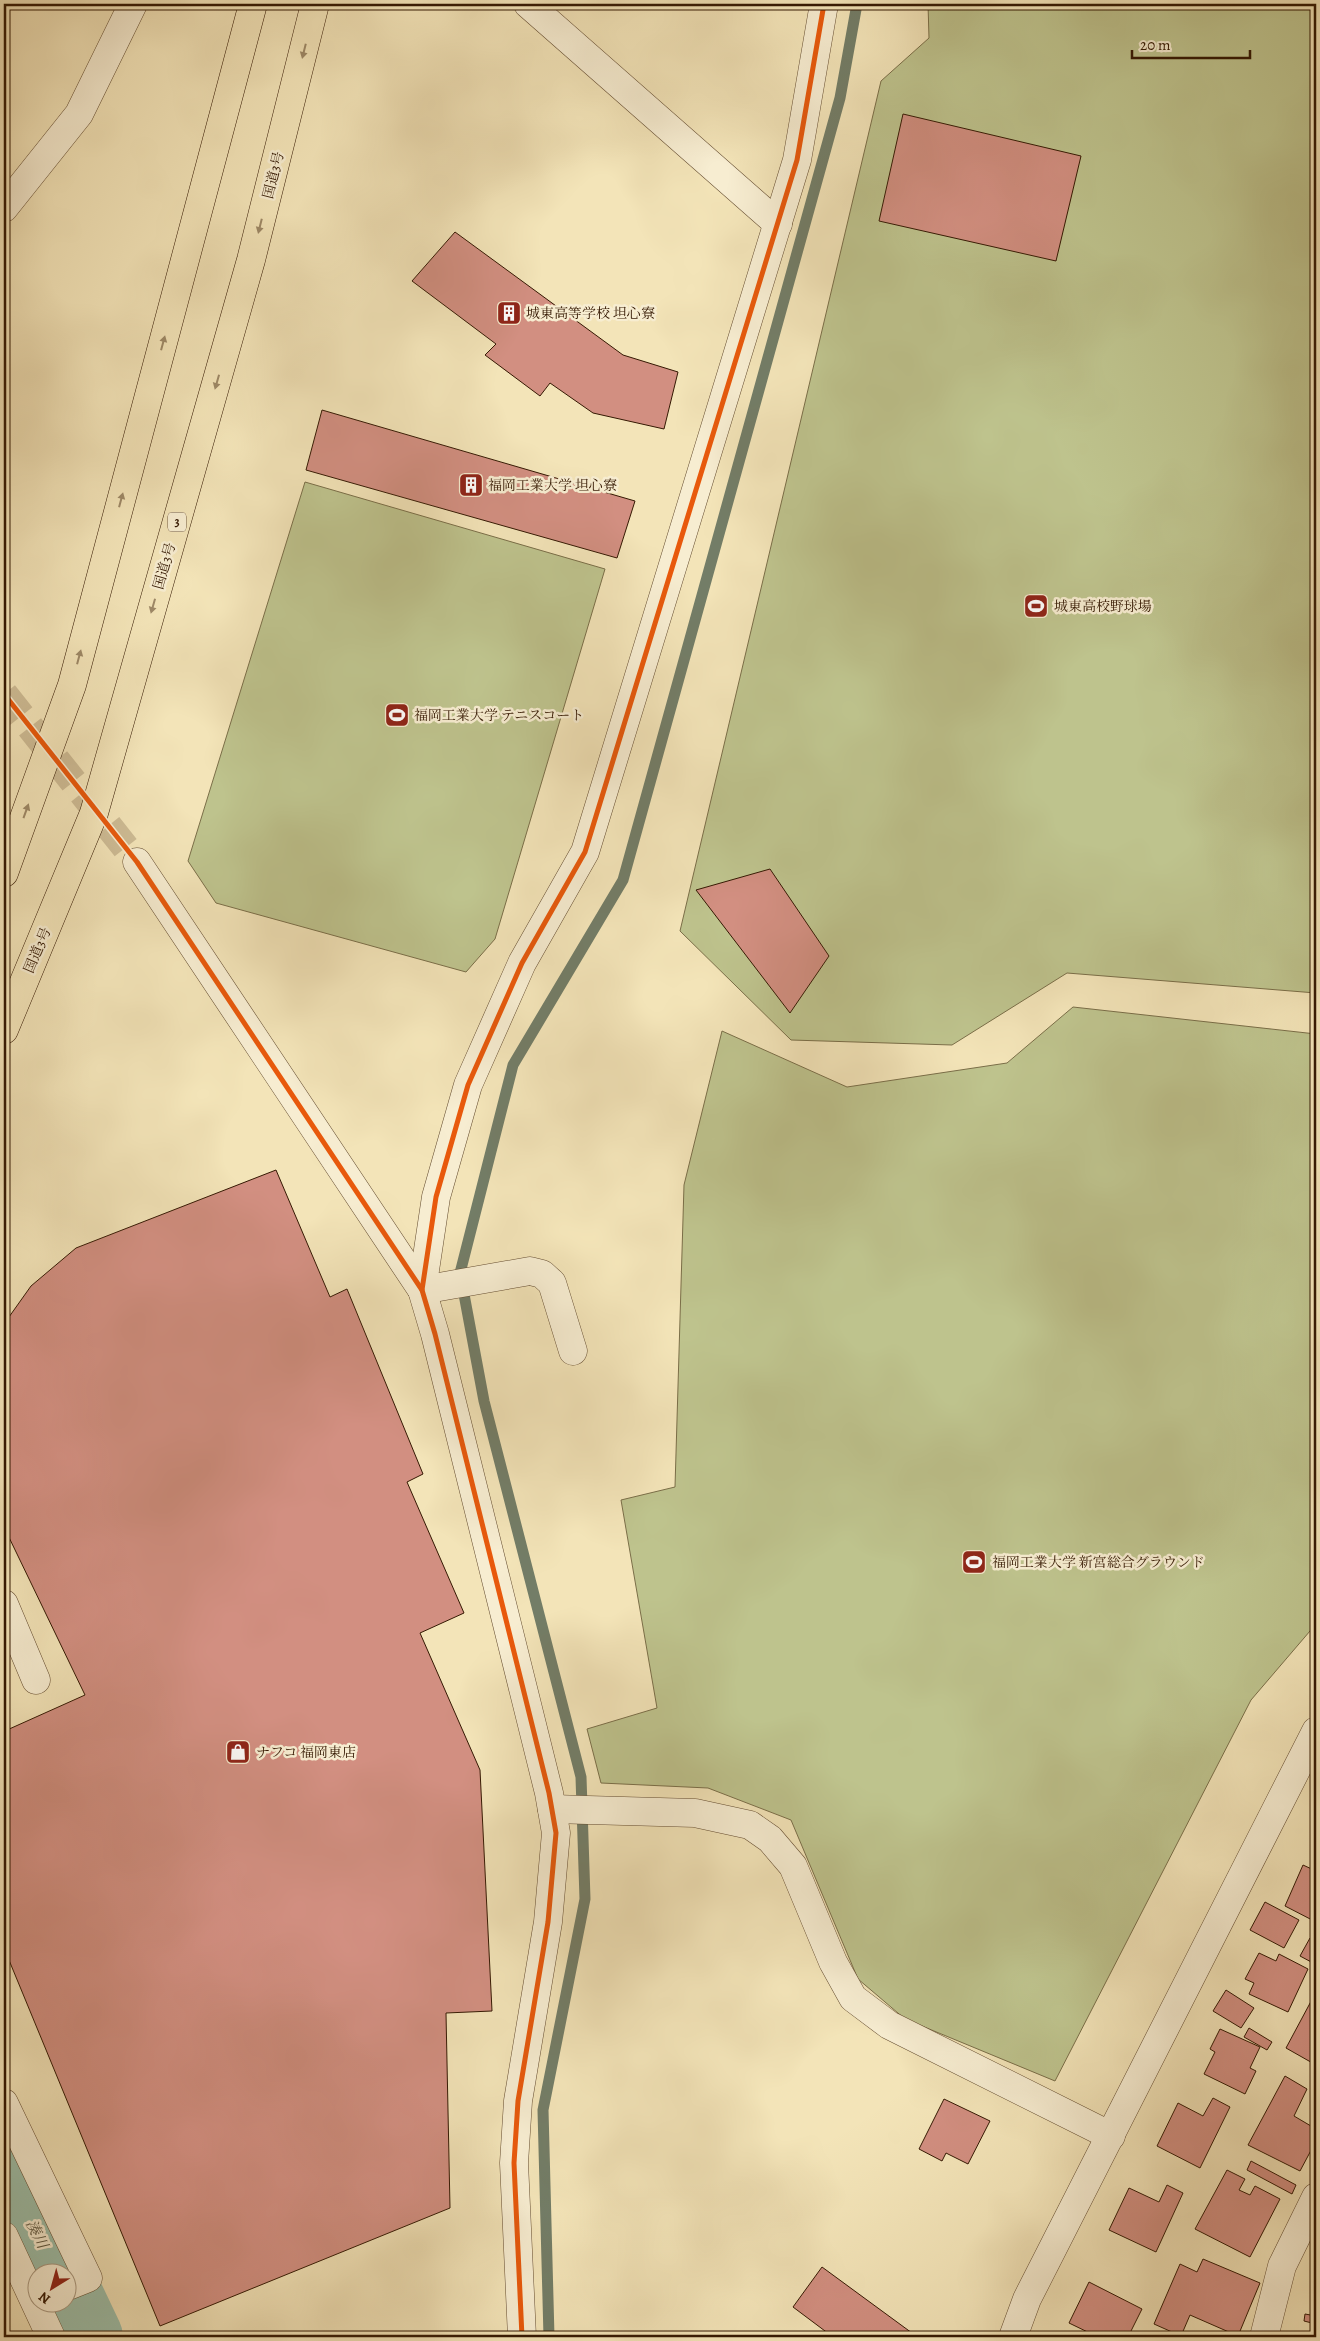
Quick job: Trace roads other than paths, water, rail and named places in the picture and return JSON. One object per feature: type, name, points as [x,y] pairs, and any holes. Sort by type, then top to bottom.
[{"type":"highway","points":[[4,873],[72,685],[253,4]]},
{"type":"highway","name":"国道3号","points":[[4,1030],[94,813],[251,260],[315,4]]},
{"type":"street","points":[[4,208],[79,114],[133,4]]},
{"type":"street","points":[[528,4],[778,224]]},
{"type":"street","points":[[422,1290],[436,1197],[468,1085],[522,963],[585,852],[797,160],[824,4]]},
{"type":"street","points":[[136,862],[422,1290],[436,1334],[556,1833],[548,1922],[518,2101],[514,2163],[522,2337]]},
{"type":"street","points":[[422,1290],[530,1272],[542,1274],[552,1283],[573,1351]]},
{"type":"street","points":[[4,1604],[36,1680]]},
{"type":"street","points":[[1013,2337],[1027,2299],[1316,1732]]},
{"type":"street","points":[[552,1810],[695,1813],[750,1824],[770,1839],[792,1866],[833,1962],[853,1998],[889,2025],[1110,2136]]},
{"type":"street","points":[[4,2103],[88,2278],[78,2282]]},
{"type":"street","points":[[1264,2337],[1282,2266],[1316,2197]]},
{"type":"street","points":[[4,2236],[28,2286]]},
{"type":"street","points":[[41,2314],[51,2337]]},
{"type":"waterway","points":[[549,2337],[543,2110],[585,1899],[581,1777],[484,1401],[460,1273],[513,1065],[623,880],[840,98],[857,4]]},
{"type":"waterway","name":"湊川","points":[[4,2167],[52,2264]]},
{"type":"waterway","name":"湊川","points":[[77,2314],[88,2337]]},
{"type":"tunnel","points":[[4,694],[137,862]]},
{"type":"place","name":"城東高等学校 坦心寮","points":[[509,313]]},
{"type":"place","name":"福岡工業大学 坦心寮","points":[[471,485]]},
{"type":"place","name":"城東高校野球場","points":[[1036,606]]},
{"type":"place","name":"福岡工業大学 テニスコート","points":[[397,715]]},
{"type":"place","name":"福岡工業大学 新宮総合グラウンド","points":[[974,1562]]},
{"type":"place","name":"ナフコ 福岡東店","points":[[238,1752]]}]
